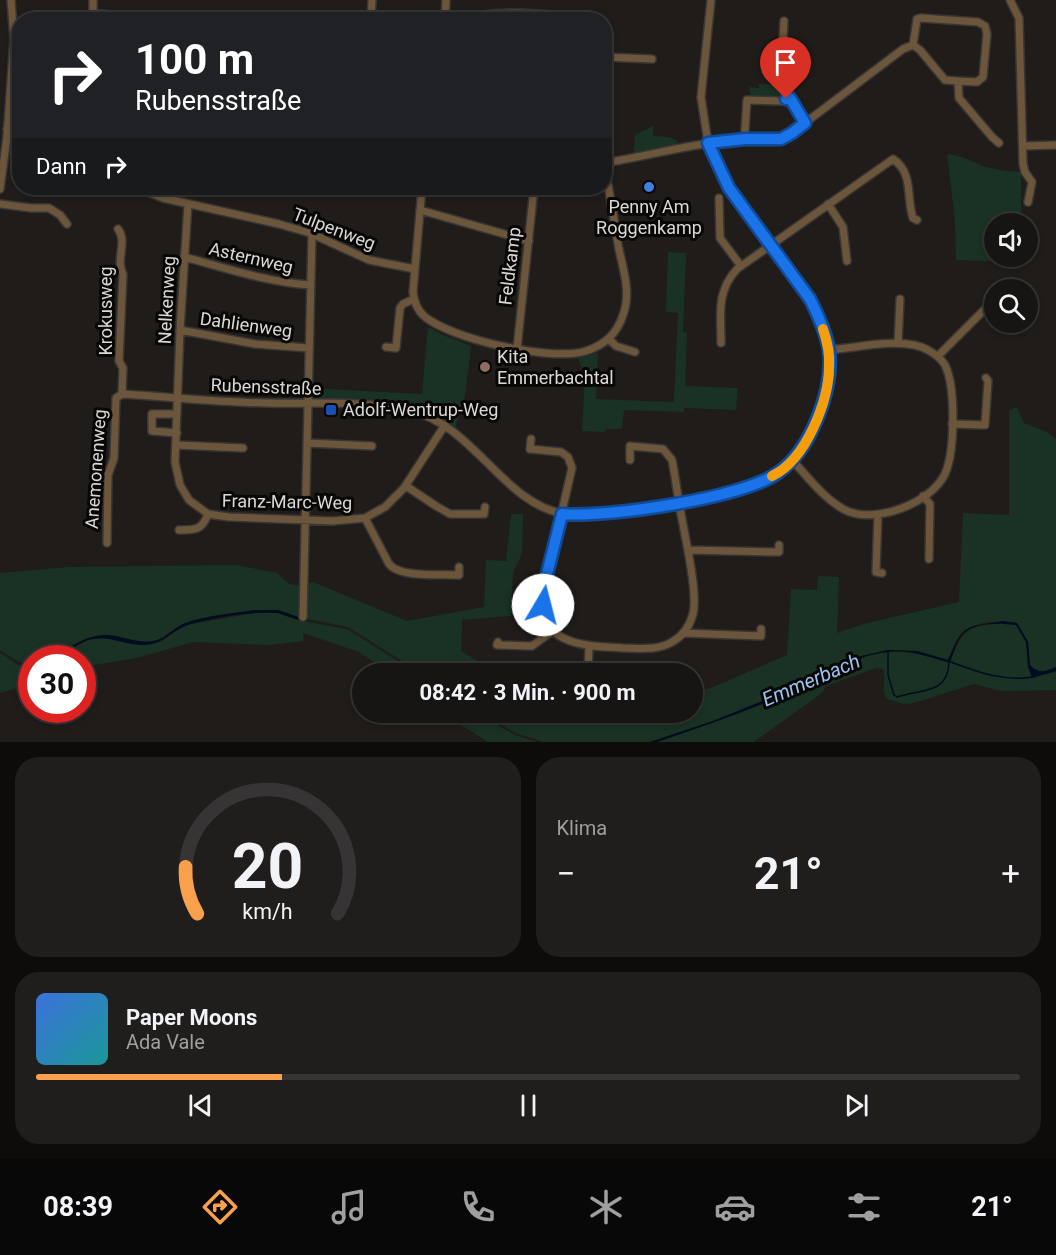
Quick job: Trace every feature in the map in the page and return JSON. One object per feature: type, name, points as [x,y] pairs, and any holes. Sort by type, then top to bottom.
[{"type":"street","name":"Rubensstraße","points":[[119,396],[401,409],[422,414],[445,425],[464,440],[534,503],[562,514],[595,515],[680,502],[734,491],[779,473],[792,460],[815,425],[826,386],[829,350],[818,315],[810,299],[729,188],[708,143],[701,97],[711,0]]},
{"type":"street","points":[[1010,0],[1018,18],[1023,164],[1024,172],[1032,182],[1028,202]]},
{"type":"street","points":[[917,19],[978,22],[986,26],[987,34],[983,78],[977,82],[945,80],[913,45],[917,19]]},
{"type":"street","points":[[784,21],[781,77],[784,88],[805,123]]},
{"type":"street","points":[[612,162],[708,143],[745,139],[781,139],[903,48],[913,45]]},
{"type":"street","points":[[612,57],[652,59]]},
{"type":"street","points":[[0,189],[12,65]]},
{"type":"street","points":[[958,81],[959,98],[999,143]]},
{"type":"street","points":[[745,130],[747,100],[782,101],[790,98]]},
{"type":"street","points":[[7,129],[12,131]]},
{"type":"street","points":[[1023,146],[1056,145]]},
{"type":"street","points":[[721,343],[722,290],[730,276],[893,159],[897,161],[908,179],[911,213],[917,220]]},
{"type":"street","name":"Tulpenweg","points":[[156,195],[232,212],[312,234],[369,260],[415,269]]},
{"type":"street","points":[[421,195],[414,299],[423,316],[441,327],[478,341],[517,349],[578,353],[610,340],[624,313],[627,289],[611,195]]},
{"type":"street","name":"Feldkamp","points":[[517,349],[533,195]]},
{"type":"street","points":[[719,198],[720,238],[741,266]]},
{"type":"street","points":[[0,204],[48,208],[60,215],[67,224]]},
{"type":"street","name":"Nelkenweg","points":[[178,398],[188,204]]},
{"type":"street","points":[[828,204],[843,227],[847,261]]},
{"type":"street","points":[[420,210],[528,241]]},
{"type":"street","name":"Krokusweg","points":[[118,229],[122,234],[120,269],[123,274],[119,361],[123,368],[119,396]]},
{"type":"street","points":[[303,617],[312,234]]},
{"type":"street","name":"Asternweg","points":[[184,257],[256,277],[289,284],[310,285]]},
{"type":"street","points":[[386,347],[396,348],[400,308],[414,299]]},
{"type":"street","points":[[898,344],[900,299]]},
{"type":"street","points":[[938,356],[984,310]]},
{"type":"street","name":"Dahlienweg","points":[[180,330],[255,344],[309,348]]},
{"type":"street","points":[[610,340],[618,347],[635,351]]},
{"type":"street","points":[[792,460],[835,504],[862,515],[894,512],[934,488],[944,475],[950,454],[952,424],[948,374],[938,356],[920,346],[898,344],[829,350]]},
{"type":"street","points":[[952,424],[985,425],[988,381],[986,378]]},
{"type":"street","name":"Anemonenweg","points":[[106,543],[108,475],[114,458],[119,396]]},
{"type":"street","name":"Franz-Marc-Weg","points":[[178,398],[175,462],[180,485],[189,500],[208,514],[244,519],[350,521],[365,518],[385,507],[406,486],[445,425]]},
{"type":"street","points":[[177,414],[152,414],[152,431],[177,433]]},
{"type":"street","points":[[531,439],[531,449],[561,452],[571,462],[572,468],[543,596],[544,613],[554,630],[569,642],[589,646],[654,648],[672,643],[691,621],[694,603],[688,550],[672,460],[666,452],[657,448],[630,446],[630,460]]},
{"type":"street","points":[[307,444],[372,446]]},
{"type":"street","points":[[176,445],[243,447]]},
{"type":"street","points":[[406,486],[450,514],[484,514],[485,507]]},
{"type":"street","points":[[923,496],[930,504],[929,559]]},
{"type":"street","name":"Franz-Marc-Weg","points":[[179,530],[197,529],[205,524],[208,514]]},
{"type":"street","points":[[878,514],[876,572],[882,573]]},
{"type":"street","name":"Franz-Marc-Weg","points":[[365,518],[394,569],[404,573],[459,575],[459,567]]},
{"type":"street","points":[[688,550],[779,552],[779,545]]},
{"type":"street","points":[[683,633],[761,636],[761,629]]},
{"type":"street","points":[[498,642],[497,645],[532,646],[554,630]]},
{"type":"street","points":[[588,663],[589,646]]},
{"type":"green space","points":[[759,84],[781,85],[784,97],[751,97],[749,87],[759,88]]},
{"type":"green space","points":[[653,126],[653,136],[669,137],[677,141],[677,144],[634,153],[635,135]]},
{"type":"green space","points":[[947,154],[988,167],[1021,172],[1021,213],[984,213],[984,261],[956,260],[955,221]]},
{"type":"green space","points":[[668,252],[686,253],[683,332],[687,333],[685,386],[738,388],[736,410],[684,408],[684,412],[624,410],[622,429],[606,429],[605,432],[582,431],[585,376],[578,358],[598,353],[596,399],[674,402],[678,313],[666,312]]},
{"type":"green space","points":[[428,327],[471,346],[465,397],[455,428],[440,419],[407,407],[372,402],[319,400],[312,396],[313,389],[422,394]]},
{"type":"green space","points":[[1017,407],[1024,423],[1047,432],[1056,439],[1056,667],[1042,671],[1030,665],[1028,642],[1017,623],[988,622],[967,629],[961,634],[948,660],[917,651],[888,650],[853,658],[785,692],[713,721],[650,742],[543,742],[516,733],[498,723],[703,723],[703,690],[787,655],[791,589],[817,590],[818,576],[839,577],[837,633],[867,623],[959,602],[963,513],[1009,515],[1009,410]]},
{"type":"green space","points":[[511,514],[523,514],[522,554],[513,572],[511,616],[462,620],[461,651],[481,663],[405,663],[348,627],[307,619],[308,583],[313,582],[407,621],[484,607],[486,560],[506,561]]},
{"type":"green space","points":[[237,565],[277,573],[289,584],[301,586],[301,618],[278,610],[254,610],[227,614],[174,629],[160,640],[142,643],[106,635],[87,638],[75,645],[18,645],[18,661],[0,650],[0,573],[69,567]]},
{"type":"green space","points":[[254,613],[278,613],[297,620],[347,629],[401,663],[375,663],[359,652],[303,633],[303,641],[270,645],[193,642],[141,657],[96,665],[96,645],[79,645],[88,640],[106,638],[142,645],[161,642],[187,625]]},
{"type":"green space","points":[[1003,623],[1016,625],[1026,642],[1028,666],[1032,678],[1056,671],[1056,690],[1001,691],[974,684],[914,703],[903,704],[887,699],[884,692],[883,669],[876,668],[826,686],[822,693],[754,742],[657,742],[755,707],[849,662],[875,654],[906,652],[956,664],[950,661],[959,641],[968,631],[981,626]]},
{"type":"green space","points":[[0,653],[18,665],[18,688],[0,693]]},
{"type":"green space","points":[[458,723],[494,723],[515,735],[537,742],[488,742]]},
{"type":"water","points":[[254,610],[278,610],[301,618],[301,620],[275,613],[253,613],[188,625],[156,643],[136,645],[95,638],[74,645],[99,635],[138,641],[157,640],[181,625],[210,616]]},
{"type":"water","points":[[1003,621],[1017,623],[1028,642],[1030,665],[1042,671],[1056,667],[1056,671],[1032,678],[1028,666],[1026,642],[1016,625],[981,625]]},
{"type":"water","name":"Emmerbach","points":[[961,636],[950,663],[903,652],[887,652],[860,658],[754,707],[657,742],[650,742],[713,721],[785,692],[853,658],[888,650],[917,651],[948,660]]},
{"type":"waterway","points":[[888,652],[888,675],[894,695],[897,697],[932,689],[938,685],[944,680],[949,662]]},
{"type":"waterway","points":[[951,662],[1001,677],[1033,677]]},
{"type":"slow traffic","points":[[772,476],[779,473],[792,460],[815,425],[829,369],[829,350],[823,329]]},
{"type":"place","name":"Penny Am Roggenkamp","points":[[649,187]]},
{"type":"place","name":"Kita Emmerbachtal","points":[[485,367]]},
{"type":"place","name":"Adolf-Wentrup-Weg","points":[[331,410]]},
{"type":"route","points":[[543,605],[545,582],[562,514],[595,515],[647,508],[734,491],[757,483],[779,473],[792,460],[815,425],[829,369],[829,350],[818,315],[810,299],[729,188],[708,143],[745,139],[775,140],[789,135],[805,123],[790,98],[786,99]]}]
